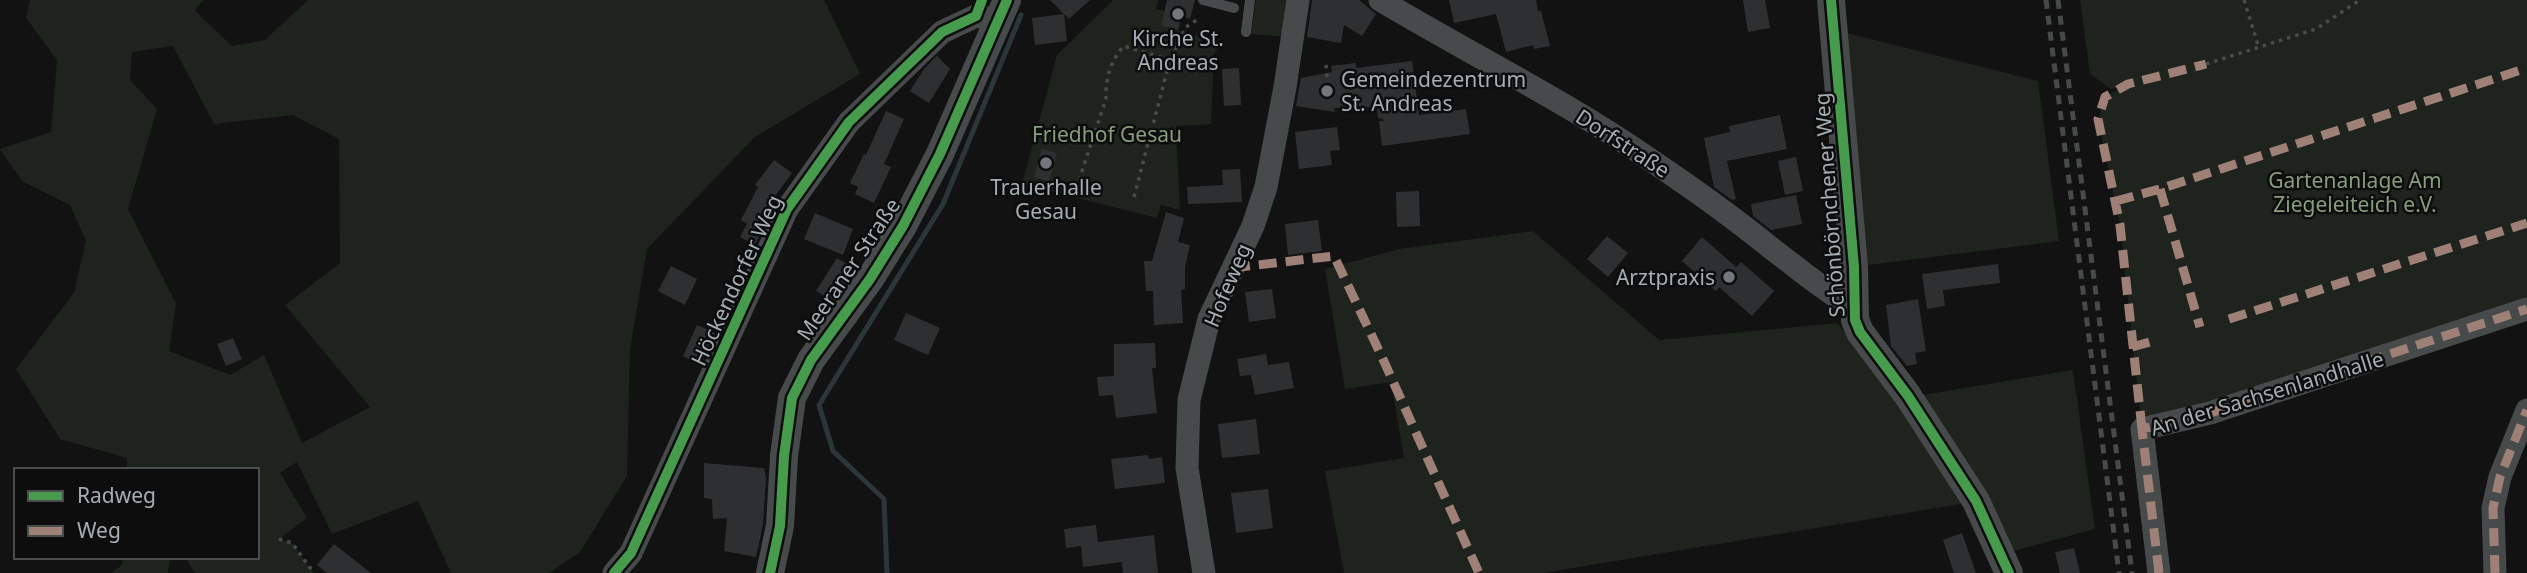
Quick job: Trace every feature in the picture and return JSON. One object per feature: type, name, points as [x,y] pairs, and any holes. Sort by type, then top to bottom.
[{"type":"street","name":"Hofeweg","points":[[1204,573],[1187,468],[1189,400],[1209,319],[1253,226],[1266,187],[1298,0]]},
{"type":"street","name":"Dorfstraße","points":[[1380,0],[1562,103],[1655,162],[1771,247],[1819,287],[1853,307]]},
{"type":"street","name":"Schönbörnchener Weg","points":[[1831,0],[1854,267],[1853,307],[1860,332],[1908,396],[1976,501],[2009,573]]},
{"type":"street","name":"Höckendorfer Weg","points":[[614,573],[631,552],[787,209],[849,122],[942,32],[976,16],[1002,9]]},
{"type":"street","name":"Meeraner Straße","points":[[770,573],[780,526],[783,456],[792,398],[811,359],[870,279],[903,226],[940,154],[1002,9]]},
{"type":"street","name":"An der Sachsenlandhalle","points":[[2159,573],[2142,429],[2210,413],[2527,309]]},
{"type":"street","points":[[2495,573],[2493,508],[2500,477],[2527,410]]},
{"type":"lane","points":[[1203,0],[1234,8]]},
{"type":"lane","points":[[1246,32],[1250,0]]},
{"type":"path","points":[[2244,0],[2259,48]]},
{"type":"path","points":[[2206,64],[2316,29],[2360,0]]},
{"type":"path","points":[[1134,197],[1170,60],[1186,27],[1198,19]]},
{"type":"path","points":[[1180,23],[1186,27]]},
{"type":"path","points":[[1079,180],[1106,99],[1105,89],[1115,55],[1124,46],[1170,60]]},
{"type":"path","points":[[1326,65],[1327,78]]},
{"type":"path","points":[[279,539],[292,543],[314,573]]},
{"type":"green space","points":[[30,0],[203,0],[195,11],[232,46],[265,40],[308,0],[824,0],[860,74],[755,137],[647,249],[630,350],[627,476],[580,552],[549,573],[451,573],[418,501],[332,534],[297,462],[280,473],[307,518],[279,539],[292,543],[314,573],[195,573],[186,559],[259,559],[259,468],[127,468],[127,458],[60,439],[16,369],[74,293],[86,241],[70,205],[22,181],[0,149],[51,132],[57,60],[26,18]],"holes":[[[173,46],[214,124],[293,115],[339,139],[340,263],[285,305],[370,407],[302,443],[264,355],[230,375],[169,351],[176,304],[128,209],[157,109],[130,80],[132,52]]]},
{"type":"green space","name":"Friedhof Gesau","points":[[1113,0],[1158,0],[1156,9],[1165,11],[1161,26],[1221,42],[1214,55],[1211,124],[1176,126],[1180,210],[1161,205],[1157,218],[1022,184],[1057,55]]},
{"type":"green space","points":[[1256,0],[1291,0],[1285,37],[1251,34]]},
{"type":"green space","name":"Gartenanlage Am Ziegeleiteich e.V.","points":[[2080,0],[2527,0],[2527,309],[2142,429],[2120,225],[2098,119],[2105,97],[2124,86],[2111,89],[2090,74]]},
{"type":"green space","points":[[1847,33],[2038,81],[2059,241],[1860,266]]},
{"type":"green space","points":[[1533,231],[1659,340],[1837,323],[1900,398],[1967,503],[1543,573],[1344,573],[1325,471],[1404,458],[1391,382],[1345,389],[1325,269],[1399,249]]},
{"type":"green space","points":[[2073,370],[2095,529],[2010,552],[1917,396]]},
{"type":"green space","points":[[123,559],[170,559],[168,573],[111,573],[122,565]]},
{"type":"building","points":[[1050,0],[1090,0],[1069,19]]},
{"type":"building","name":"Kirche St. Andreas","points":[[1167,0],[1195,0],[1190,19],[1182,16],[1178,30],[1161,26]]},
{"type":"building","points":[[1312,0],[1359,0],[1376,14],[1362,36],[1344,25],[1341,43],[1307,37]]},
{"type":"building","points":[[1449,0],[1536,0],[1550,46],[1534,49],[1533,45],[1506,52],[1496,14],[1454,23]]},
{"type":"building","points":[[1743,0],[1765,0],[1770,28],[1748,32]]},
{"type":"building","points":[[1064,14],[1067,41],[1035,45],[1032,18]]},
{"type":"building","points":[[937,56],[950,69],[929,103],[910,91],[924,69]]},
{"type":"building","points":[[1412,61],[1419,115],[1466,109],[1470,134],[1382,146],[1379,121],[1383,119],[1378,118],[1377,107],[1334,108],[1335,112],[1296,106],[1301,78],[1332,72],[1331,66],[1356,63],[1356,68]]},
{"type":"building","points":[[1239,68],[1241,105],[1224,106],[1222,69]]},
{"type":"building","points":[[886,111],[904,119],[884,164],[891,167],[874,203],[855,194],[858,187],[850,183]]},
{"type":"building","points":[[1780,115],[1787,149],[1727,161],[1736,199],[1732,200],[1714,187],[1704,138],[1730,132],[1729,126]]},
{"type":"building","points":[[1337,127],[1340,150],[1330,151],[1332,165],[1299,169],[1295,132]]},
{"type":"building","name":"Trauerhalle Gesau","points":[[1042,149],[1057,153],[1049,182],[1034,177]]},
{"type":"building","points":[[1796,157],[1803,191],[1785,195],[1778,161]]},
{"type":"building","points":[[774,160],[792,173],[767,207],[772,209],[755,245],[740,237],[747,224],[741,220],[758,187],[755,185]]},
{"type":"building","points":[[1240,169],[1242,202],[1188,204],[1187,187],[1223,185],[1222,170]]},
{"type":"building","points":[[1419,191],[1420,226],[1397,227],[1396,192]]},
{"type":"building","points":[[1796,195],[1802,224],[1771,230],[1753,216],[1751,204]]},
{"type":"building","points":[[1166,212],[1184,218],[1178,242],[1190,245],[1185,267],[1185,289],[1181,290],[1183,323],[1154,325],[1153,291],[1146,291],[1144,261],[1152,261]]},
{"type":"building","points":[[815,213],[853,229],[843,255],[804,239]]},
{"type":"building","points":[[1318,220],[1322,251],[1288,255],[1285,224]]},
{"type":"building","points":[[1607,236],[1628,253],[1608,277],[1587,259]]},
{"type":"building","name":"Arztpraxis","points":[[1702,237],[1736,267],[1741,262],[1774,291],[1752,316],[1719,287],[1716,291],[1682,261]]},
{"type":"building","points":[[837,258],[855,269],[833,301],[816,291]]},
{"type":"building","points":[[1998,264],[2000,283],[1943,290],[1945,306],[1927,309],[1922,274]]},
{"type":"building","points":[[671,266],[697,279],[685,305],[658,291]]},
{"type":"building","points":[[1272,289],[1276,318],[1249,322],[1245,292]]},
{"type":"building","points":[[1918,299],[1926,351],[1915,353],[1917,364],[1907,366],[1891,346],[1886,305]]},
{"type":"building","points":[[906,313],[940,328],[928,355],[894,340]]},
{"type":"building","points":[[697,325],[715,333],[701,365],[683,356]]},
{"type":"building","points":[[233,338],[242,359],[226,366],[217,344]]},
{"type":"building","points":[[1155,343],[1156,368],[1152,368],[1157,413],[1116,418],[1113,395],[1099,396],[1097,377],[1114,376],[1114,344]]},
{"type":"building","points":[[1266,354],[1268,365],[1289,362],[1294,388],[1255,395],[1251,375],[1240,376],[1237,359]]},
{"type":"building","points":[[1256,419],[1260,454],[1222,458],[1218,424]]},
{"type":"building","points":[[1148,455],[1149,459],[1162,457],[1165,483],[1115,489],[1111,459]]},
{"type":"building","points":[[704,463],[764,468],[766,478],[763,524],[756,557],[724,551],[727,518],[713,519],[712,499],[704,498]]},
{"type":"building","points":[[1268,489],[1273,528],[1236,533],[1231,493]]},
{"type":"building","points":[[1096,525],[1098,542],[1154,535],[1158,573],[1123,573],[1122,562],[1083,567],[1081,546],[1066,548],[1064,529]]},
{"type":"building","points":[[1962,533],[1976,573],[1954,573],[1943,540]]},
{"type":"building","points":[[334,544],[371,573],[327,573],[317,565]]},
{"type":"building","points":[[2074,548],[2080,573],[2060,573],[2055,552]]},
{"type":"waterway","points":[[887,573],[884,499],[833,451],[819,405],[943,204],[1021,15]]},
{"type":"railway","points":[[2046,0],[2119,573]]},
{"type":"railway","points":[[2058,0],[2132,573]]},
{"type":"marked path","points":[[2142,429],[2120,225],[2098,119],[2105,97],[2128,84],[2206,64]]},
{"type":"marked path","points":[[2116,201],[2160,189],[2527,68]]},
{"type":"marked path","points":[[2160,189],[2200,327]]},
{"type":"marked path","points":[[2229,319],[2527,223]]},
{"type":"marked path","points":[[1232,268],[1334,256],[1479,573]]},
{"type":"marked path","points":[[2159,573],[2142,429],[2210,413],[2527,309]]},
{"type":"marked path","points":[[2132,347],[2150,342]]},
{"type":"marked path","points":[[2495,573],[2493,508],[2500,477],[2527,410]]},
{"type":"cycle path","points":[[614,573],[631,553],[787,209],[849,122],[942,32],[976,16],[982,0]]},
{"type":"cycle path","points":[[770,573],[780,526],[784,456],[792,398],[811,360],[870,279],[903,226],[940,154],[1007,0]]},
{"type":"cycle path","points":[[1831,0],[1854,267],[1855,320],[1860,332],[1908,396],[1976,501],[2009,573]]},
{"type":"place","name":"Kirche St. Andreas","points":[[1178,14]]},
{"type":"place","name":"Gemeindezentrum St. Andreas","points":[[1327,91]]},
{"type":"place","name":"Trauerhalle Gesau","points":[[1046,163]]},
{"type":"place","name":"Arztpraxis","points":[[1729,277]]}]
